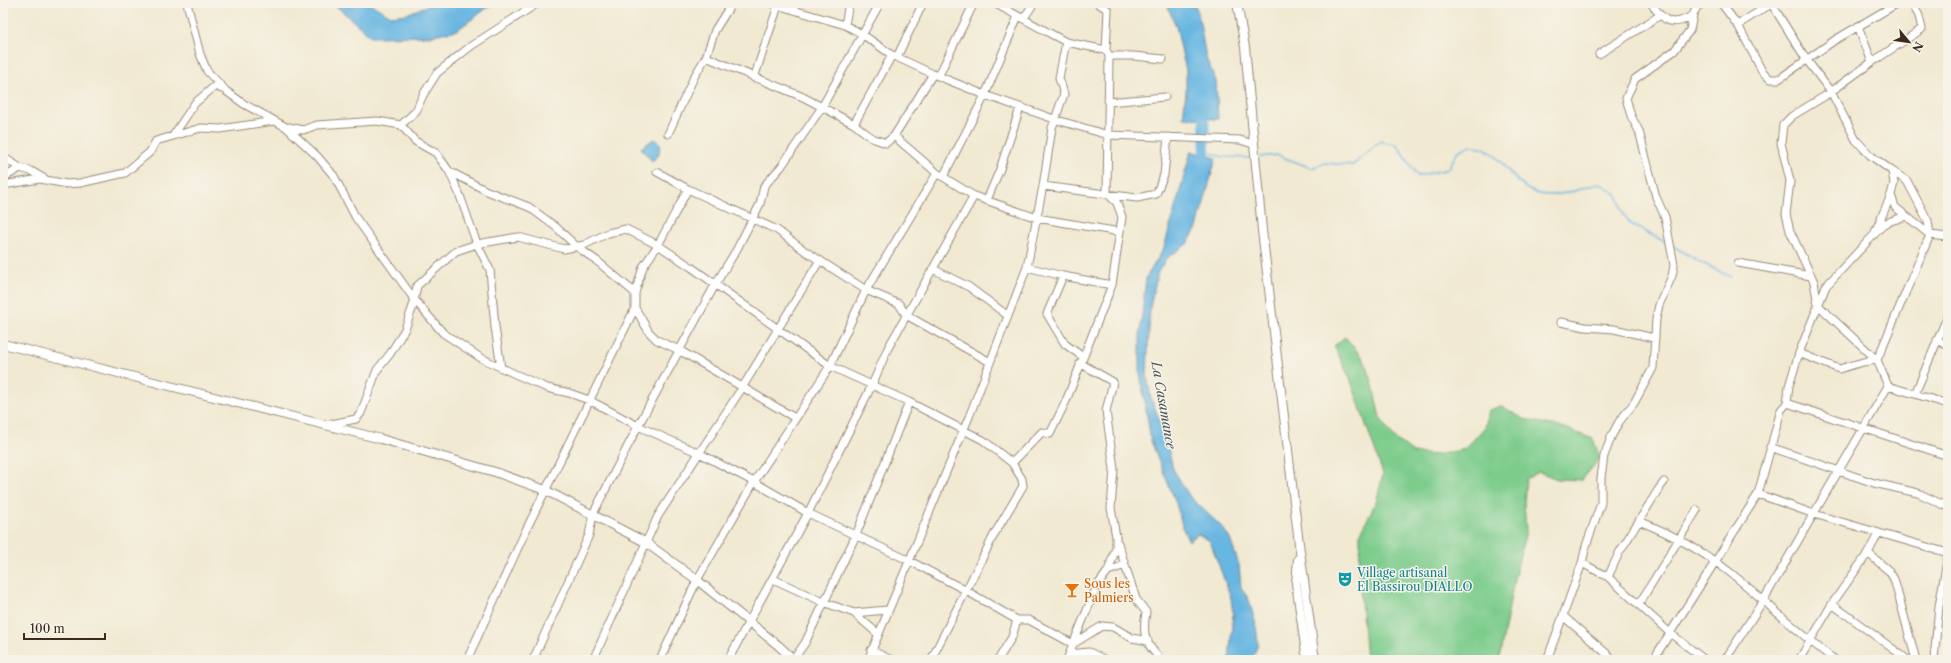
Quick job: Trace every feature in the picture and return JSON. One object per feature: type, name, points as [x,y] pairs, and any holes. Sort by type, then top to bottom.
[{"type":"main road","points":[[1237,3],[1245,47],[1253,144],[1299,544],[1315,660]]},
{"type":"main road","points":[[3,344],[381,439],[495,472],[545,490],[645,542],[748,621],[779,646],[793,660]]},
{"type":"main road","points":[[1299,544],[1296,583],[1307,660]]},
{"type":"street","points":[[187,3],[196,32],[200,54],[207,71],[226,91],[244,104],[286,127],[317,156],[334,176],[356,218],[414,299],[443,333],[481,358],[501,368],[547,388],[569,393],[589,400],[638,426],[699,454],[754,482],[808,513],[908,560],[965,590],[1017,620],[1029,620],[1073,644]]},
{"type":"street","points":[[401,125],[416,111],[423,94],[437,72],[472,46],[538,3]]},
{"type":"street","points":[[668,134],[694,77],[706,57],[715,30],[732,3]]},
{"type":"street","points":[[770,3],[779,4],[845,25],[862,34],[895,56],[985,95],[1056,120],[1108,135],[1240,140],[1253,144]]},
{"type":"street","points":[[845,25],[849,3]]},
{"type":"street","points":[[533,660],[589,535],[593,514],[679,350],[737,249],[760,204],[764,186],[781,167],[822,107],[880,3]]},
{"type":"street","points":[[854,124],[895,56],[923,3]]},
{"type":"street","points":[[706,57],[803,97],[854,124],[872,138],[886,143],[894,136],[936,74],[974,3]]},
{"type":"street","points":[[994,3],[1066,42],[1108,53],[1163,59]]},
{"type":"street","points":[[660,660],[696,580],[754,482],[830,366],[866,290],[940,175],[985,95],[1021,17],[1034,3]]},
{"type":"street","points":[[1012,463],[1042,432],[1050,434],[1058,420],[1112,285],[1122,217],[1117,203],[1107,194],[1108,10],[1098,3]]},
{"type":"street","points":[[1547,660],[1582,563],[1588,539],[1601,503],[1601,478],[1604,456],[1619,422],[1634,403],[1653,368],[1654,338],[1659,305],[1672,276],[1674,265],[1665,217],[1656,197],[1639,131],[1631,116],[1626,98],[1635,80],[1674,51],[1690,30],[1693,15],[1697,7],[1703,3]]},
{"type":"street","points":[[1721,3],[1739,27],[1762,71],[1770,79],[1779,79],[1806,59],[1898,3]]},
{"type":"street","points":[[1739,27],[1742,22],[1771,3],[1806,59],[1831,92],[1856,140],[1870,155],[1907,181],[1928,221],[1930,234],[1877,360]]},
{"type":"street","points":[[1888,386],[1877,360],[1818,305],[1817,291],[1790,231],[1786,214],[1790,181],[1780,143],[1783,125],[1801,110],[1831,92],[1872,62],[1922,29],[1919,16],[1912,3]]},
{"type":"street","points":[[754,78],[779,4]]},
{"type":"street","points":[[1654,5],[1659,16],[1670,21],[1682,22],[1693,15]]},
{"type":"street","points":[[1599,54],[1659,16]]},
{"type":"street","points":[[1858,26],[1872,62]]},
{"type":"street","points":[[868,660],[887,610],[990,362],[1027,267],[1043,186],[1052,128],[1064,94],[1060,78],[1066,42]]},
{"type":"street","points":[[173,136],[195,103],[215,86],[226,91]]},
{"type":"street","points":[[1108,102],[1166,97]]},
{"type":"street","points":[[987,200],[1000,169],[1020,108]]},
{"type":"street","points":[[3,186],[40,179],[67,184],[80,183],[125,173],[150,152],[156,141],[201,128],[220,129],[274,121]]},
{"type":"street","points":[[286,127],[303,130],[317,125],[377,121],[401,125],[415,141],[436,153],[448,171],[459,193],[477,244],[490,270],[495,327],[501,368]]},
{"type":"street","points":[[1240,140],[1252,132]]},
{"type":"street","points":[[894,136],[940,175],[974,196],[1037,218],[1120,232]]},
{"type":"street","points":[[1043,186],[1137,198],[1156,194],[1164,175],[1168,137]]},
{"type":"street","points":[[3,157],[20,168],[31,171],[50,182]]},
{"type":"street","points":[[3,178],[20,168]]},
{"type":"street","points":[[448,171],[486,191],[529,207],[556,227],[576,246],[597,261],[634,293]]},
{"type":"street","points":[[1875,232],[1891,195],[1894,183],[1892,171]]},
{"type":"street","points":[[657,172],[688,189],[777,230],[866,290],[899,304],[906,315],[990,362]]},
{"type":"street","points":[[688,189],[658,245],[643,267],[634,293],[635,308],[649,332],[657,340],[679,350],[795,418]]},
{"type":"street","points":[[1891,195],[1895,207],[1930,234],[1948,237]]},
{"type":"street","points":[[728,660],[808,513],[872,385],[888,348],[974,196]]},
{"type":"street","points":[[1653,660],[1714,561],[1758,494],[1781,410],[1787,403],[1789,386],[1799,353],[1826,286],[1885,223],[1906,216]]},
{"type":"street","points":[[325,426],[356,419],[361,413],[377,370],[390,354],[405,329],[417,286],[456,251],[477,244],[518,237],[564,249],[584,245],[608,233],[626,229],[658,245],[830,366],[909,402],[983,440],[1012,463],[1022,478],[1023,486],[995,533],[931,660]]},
{"type":"street","points":[[593,660],[658,516],[742,388],[820,260]]},
{"type":"street","points":[[1738,263],[1811,276]]},
{"type":"street","points":[[1027,267],[1063,276],[1112,285]]},
{"type":"street","points":[[933,269],[969,287],[1008,315]]},
{"type":"street","points":[[1063,276],[1048,314],[1065,344],[1082,360],[1113,382],[1106,411],[1114,469],[1111,508],[1116,537],[1125,565],[1130,575],[1136,600],[1146,612],[1143,630],[1151,649],[1161,660]]},
{"type":"street","points":[[466,660],[545,490],[635,308]]},
{"type":"street","points":[[1915,394],[1948,314]]},
{"type":"street","points":[[1561,322],[1586,327],[1614,329],[1654,338]]},
{"type":"street","points":[[1937,340],[1948,346]]},
{"type":"street","points":[[1799,353],[1839,369],[1863,362],[1877,360]]},
{"type":"street","points":[[1888,386],[1948,403]]},
{"type":"street","points":[[1725,660],[1763,600],[1888,386]]},
{"type":"street","points":[[793,660],[805,643],[823,602],[856,535],[909,402]]},
{"type":"street","points":[[1787,403],[1948,456]]},
{"type":"street","points":[[1770,447],[1874,483],[1918,493],[1948,507]]},
{"type":"street","points":[[1608,577],[1619,553],[1664,482]]},
{"type":"street","points":[[1758,494],[1814,514],[1948,554],[1939,606],[1934,660]]},
{"type":"street","points":[[1639,604],[1680,540],[1697,510]]},
{"type":"street","points":[[1639,521],[1680,540],[1714,561],[1763,600],[1810,642],[1835,660]]},
{"type":"street","points":[[1799,660],[1832,604],[1868,553],[1878,534]]},
{"type":"street","points":[[1069,657],[1073,644],[1098,586],[1108,571],[1116,548],[1116,537]]},
{"type":"street","points":[[1868,553],[1889,571],[1894,578],[1916,660]]},
{"type":"street","points":[[1582,563],[1608,577],[1670,633],[1705,660]]},
{"type":"street","points":[[1108,571],[1125,565]]},
{"type":"street","points":[[773,579],[823,602],[854,613],[878,634]]},
{"type":"street","points":[[1832,604],[1908,660]]},
{"type":"street","points":[[854,613],[887,610]]},
{"type":"street","points":[[1563,616],[1614,660]]},
{"type":"street","points":[[998,660],[1012,637],[1017,620]]},
{"type":"street","points":[[1073,644],[1102,626],[1113,627],[1132,638],[1148,641]]},
{"type":"street","points":[[871,650],[891,660]]},
{"type":"street","points":[[1069,657],[1089,652],[1105,660]]},
{"type":"green space","points":[[1345,337],[1363,358],[1372,381],[1380,418],[1394,438],[1413,453],[1437,455],[1465,449],[1485,427],[1489,410],[1501,406],[1524,419],[1564,428],[1593,439],[1600,458],[1582,480],[1557,479],[1539,472],[1526,479],[1524,503],[1526,531],[1515,575],[1499,660],[1366,660],[1359,577],[1360,535],[1377,499],[1383,474],[1351,381],[1334,346]]},
{"type":"water","points":[[333,3],[369,3],[391,16],[407,14],[433,3],[494,3],[457,30],[429,36],[371,37]]},
{"type":"water","points":[[1166,3],[1194,3],[1198,12],[1206,58],[1216,81],[1218,119],[1183,118],[1186,91],[1186,71],[1176,26]]},
{"type":"water","points":[[654,139],[658,141],[661,146],[658,156],[652,161],[641,148]]},
{"type":"water","points":[[1191,151],[1216,158],[1197,228],[1187,244],[1167,258],[1158,272],[1150,307],[1147,375],[1151,399],[1165,433],[1173,469],[1190,497],[1223,528],[1230,539],[1239,565],[1241,587],[1249,600],[1256,625],[1258,644],[1252,660],[1229,660],[1233,614],[1231,598],[1210,541],[1198,534],[1189,541],[1183,529],[1176,503],[1151,441],[1140,373],[1140,333],[1146,278],[1164,248]]},
{"type":"waterway","name":"La Casamance","points":[[1203,168],[1205,163],[1204,106]]},
{"type":"waterway","points":[[1260,157],[1277,155],[1312,168],[1325,163],[1353,165],[1380,141],[1397,145],[1418,176],[1448,169],[1458,151],[1475,146],[1491,152],[1522,185],[1537,193],[1555,195],[1600,183],[1617,195],[1624,215],[1631,224],[1667,243]]},
{"type":"waterway","points":[[1205,151],[1223,157],[1250,158]]},
{"type":"waterway","points":[[1673,246],[1698,261],[1731,277]]},
{"type":"place","name":"Village artisanal El Bassirou DIALLO","points":[[1345,579]]},
{"type":"place","name":"Sous les Palmiers","points":[[1072,590]]}]
